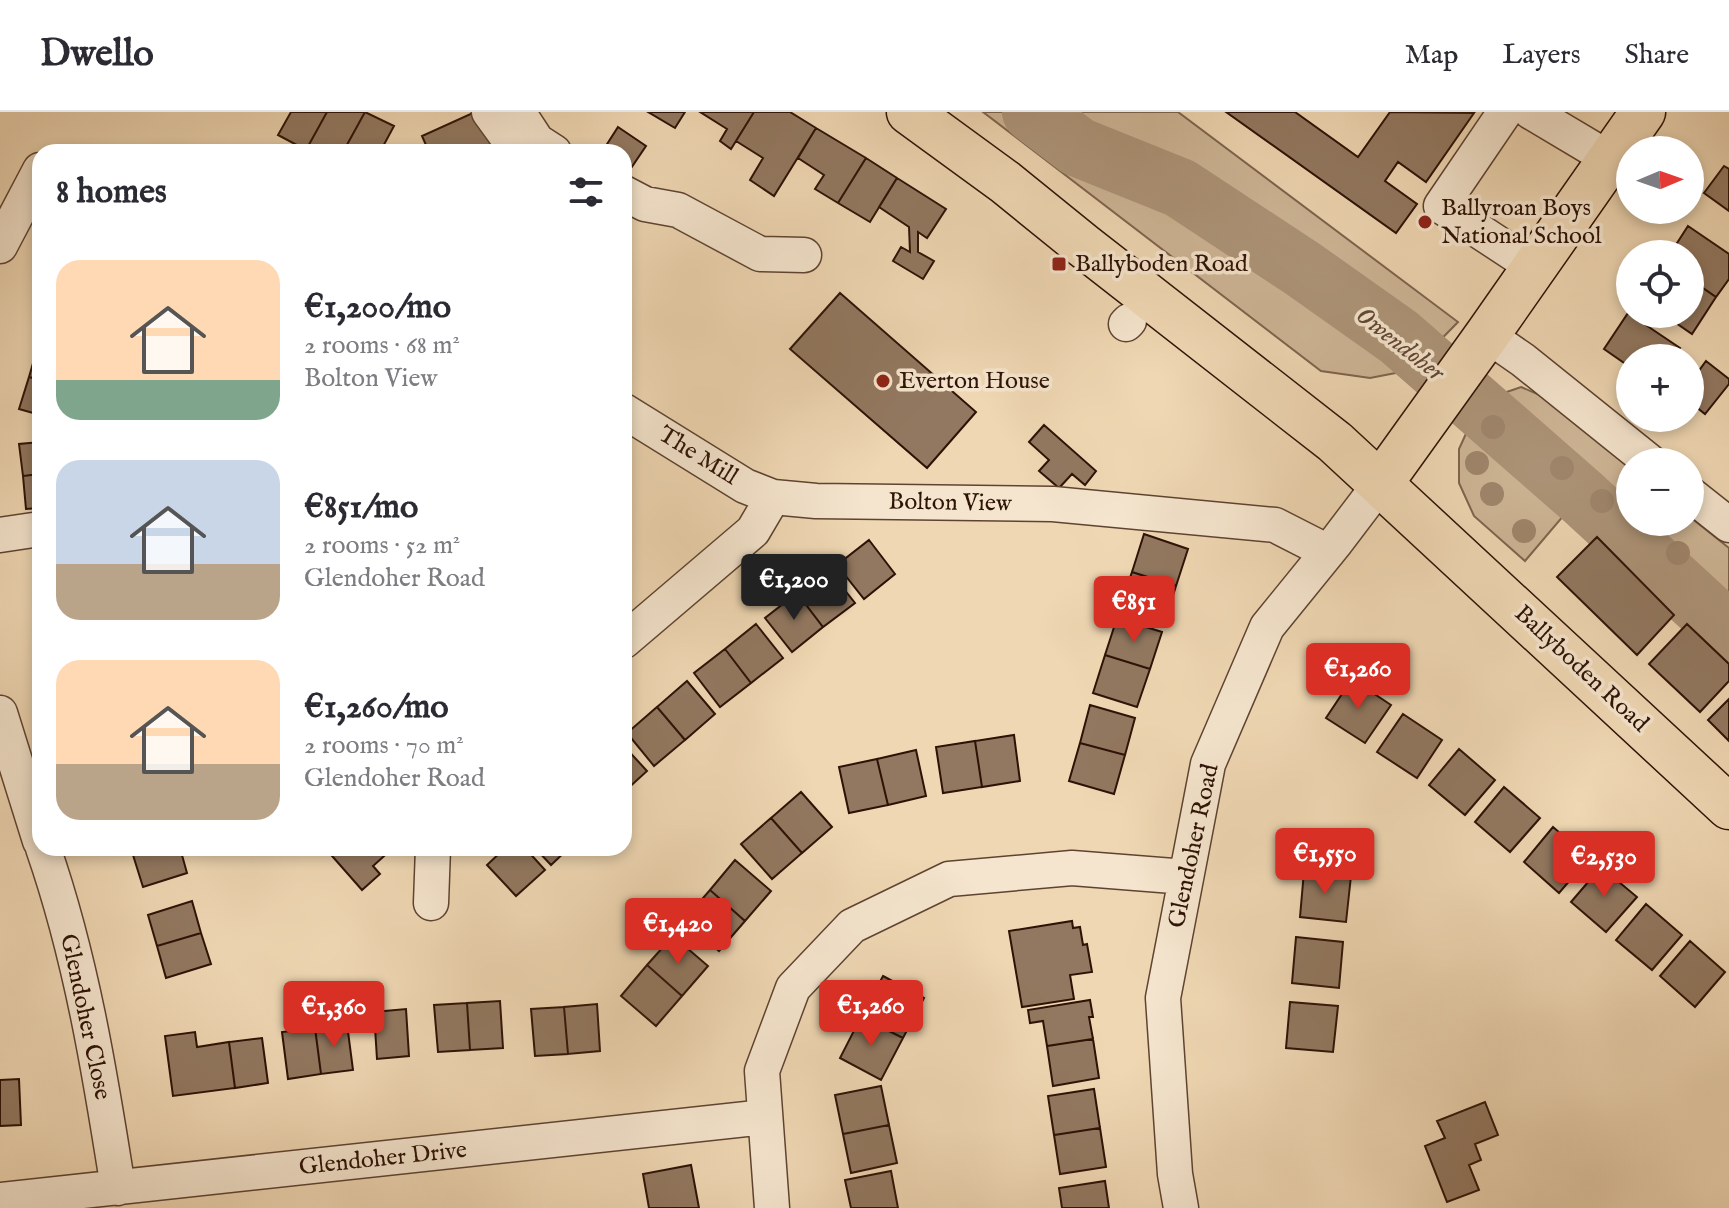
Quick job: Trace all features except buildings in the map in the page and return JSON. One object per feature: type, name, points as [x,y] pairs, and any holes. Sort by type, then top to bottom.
[{"type":"main road","name":"Ballyboden Road","points":[[909,112],[1005,182],[1335,442],[1729,807]]},
{"type":"main road","points":[[1380,484],[1643,112]]},
{"type":"street","points":[[489,112],[512,144]]},
{"type":"street","points":[[518,112],[542,144]]},
{"type":"street","points":[[1505,112],[1441,206],[1534,267]]},
{"type":"street","points":[[1531,112],[1610,159]]},
{"type":"street","points":[[0,246],[32,185]]},
{"type":"street","points":[[632,197],[645,204],[678,210],[760,254],[804,255]]},
{"type":"street","points":[[1487,335],[1633,448]]},
{"type":"street","name":"The Mill","points":[[632,416],[745,486],[773,497]]},
{"type":"street","name":"Glendoher Road","points":[[1181,1208],[1175,1174],[1163,998],[1208,764],[1267,627],[1380,484]]},
{"type":"street","points":[[632,634],[753,531],[773,497]]},
{"type":"street","name":"Bolton View","points":[[773,497],[816,501],[1053,504],[1275,525],[1328,552]]},
{"type":"street","points":[[1704,505],[1729,525]]},
{"type":"street","points":[[0,535],[32,530]]},
{"type":"street","points":[[0,713],[12,798],[32,829]]},
{"type":"street","name":"Glendoher Close","points":[[46,856],[88,1016],[118,1188]]},
{"type":"street","points":[[433,856],[433,910]]},
{"type":"street","points":[[772,1208],[762,1071],[793,988],[852,926],[949,879],[1072,868],[1186,877]]},
{"type":"street","name":"Glendoher Drive","points":[[0,1200],[765,1117]]},
{"type":"shaded area","points":[[983,112],[1178,112],[1458,322],[1411,370],[1370,378],[1321,371]]},
{"type":"shaded area","points":[[1521,387],[1542,396],[1616,457],[1616,527],[1581,495],[1525,561],[1474,516],[1459,483],[1459,449],[1469,427],[1498,395]]},
{"type":"shaded area","points":[[1704,528],[1729,548],[1729,632],[1625,536],[1704,536]]},
{"type":"waterway","name":"Owendoher","points":[[1032,112],[1078,147],[1180,188],[1399,337],[1581,496],[1729,632]]},
{"type":"place","name":"Ballyroan Boys National School","points":[[1425,222]]},
{"type":"place","name":"Ballyboden Road","points":[[1059,264]]},
{"type":"place","name":"Everton House","points":[[883,381]]}]
